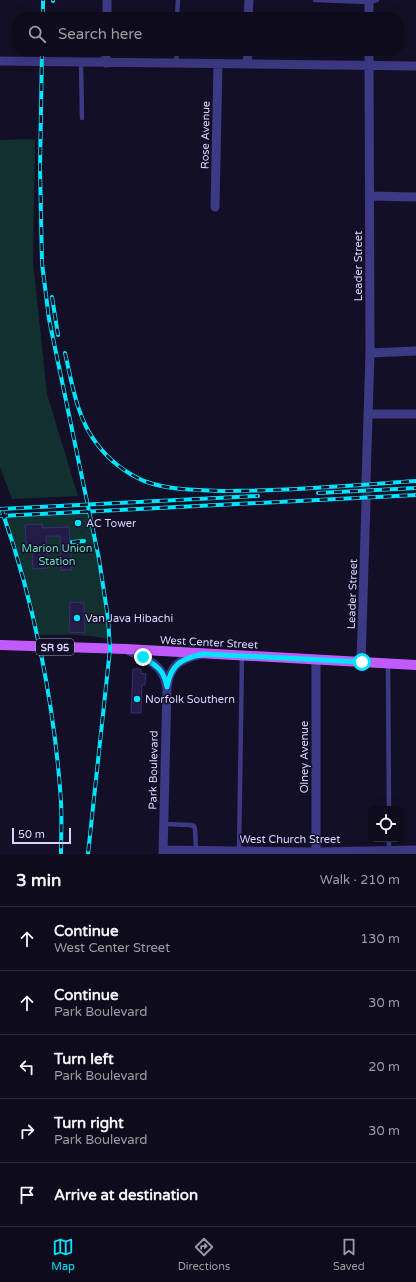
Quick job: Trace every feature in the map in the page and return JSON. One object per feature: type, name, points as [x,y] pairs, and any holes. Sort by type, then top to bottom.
[{"type":"main road","name":"West Center Street","points":[[0,645],[126,649],[416,665]]},
{"type":"street","points":[[107,0],[107,12]]},
{"type":"street","points":[[248,12],[249,0]]},
{"type":"street","points":[[370,12],[372,1]]},
{"type":"street","points":[[106,56],[106,62]]},
{"type":"street","points":[[247,64],[248,56]]},
{"type":"street","name":"Leader Street","points":[[366,481],[370,353],[369,56]]},
{"type":"street","points":[[0,61],[416,66]]},
{"type":"street","name":"Rose Avenue","points":[[215,207],[218,64]]},
{"type":"street","points":[[370,196],[416,197]]},
{"type":"street","points":[[370,353],[416,351]]},
{"type":"street","points":[[368,414],[416,414]]},
{"type":"street","name":"Leader Street","points":[[362,662],[366,502]]},
{"type":"street","name":"Park Boulevard","points":[[126,649],[154,664],[162,671],[166,679],[163,852]]},
{"type":"street","name":"Park Boulevard","points":[[167,687],[169,676],[174,667],[183,660],[203,654]]},
{"type":"street","name":"Olney Avenue","points":[[316,660],[316,853]]},
{"type":"street","name":"West Church Street","points":[[163,852],[196,851],[239,853],[316,853],[416,850]]},
{"type":"lane","points":[[177,12],[178,0]]},
{"type":"lane","points":[[315,0],[372,1]]},
{"type":"lane","points":[[176,63],[177,56]]},
{"type":"lane","points":[[81,62],[82,118]]},
{"type":"lane","points":[[239,853],[242,656]]},
{"type":"lane","points":[[388,664],[389,806]]},
{"type":"lane","points":[[164,824],[194,826],[196,851]]},
{"type":"green space","points":[[35,139],[33,262],[47,394],[78,496],[12,499],[0,467],[0,140]]},
{"type":"green space","name":"Marion Union Station","points":[[89,512],[104,593],[109,639],[93,636],[72,635],[36,636],[26,591],[4,516]]},
{"type":"building","name":"Marion Union Station","points":[[42,524],[42,528],[69,527],[72,570],[61,570],[60,536],[46,536],[48,568],[33,569],[32,551],[27,551],[25,525]]},
{"type":"building","name":"Van Java Hibachi","points":[[70,602],[84,603],[85,633],[69,632]]},
{"type":"building","name":"Norfolk Southern","points":[[133,669],[141,669],[141,673],[146,674],[145,685],[142,685],[141,713],[131,713]]},
{"type":"tunnel","points":[[366,481],[366,502]]},
{"type":"railway","points":[[43,0],[43,12]]},
{"type":"railway","points":[[42,56],[40,168],[42,263],[49,319],[99,559],[108,618],[110,649],[88,854]]},
{"type":"railway","points":[[52,297],[58,335]]},
{"type":"railway","points":[[65,353],[76,400],[90,434],[112,461],[124,470],[144,481],[165,487],[228,491],[299,489],[416,481]]},
{"type":"railway","points":[[318,493],[416,488]]},
{"type":"railway","points":[[0,516],[416,495]]},
{"type":"railway","points":[[0,509],[258,496]]},
{"type":"railway","points":[[2,511],[24,581],[48,692],[54,730],[61,802],[61,854]]},
{"type":"railway","points":[[72,542],[84,541]]},
{"type":"place","name":"AC Tower","points":[[78,523]]},
{"type":"place","name":"Van Java Hibachi","points":[[77,618]]},
{"type":"place","name":"Norfolk Southern","points":[[137,699]]},
{"type":"route","points":[[143,657],[162,671],[166,679],[167,687],[169,676],[174,667],[183,660],[203,654],[362,662]]}]
